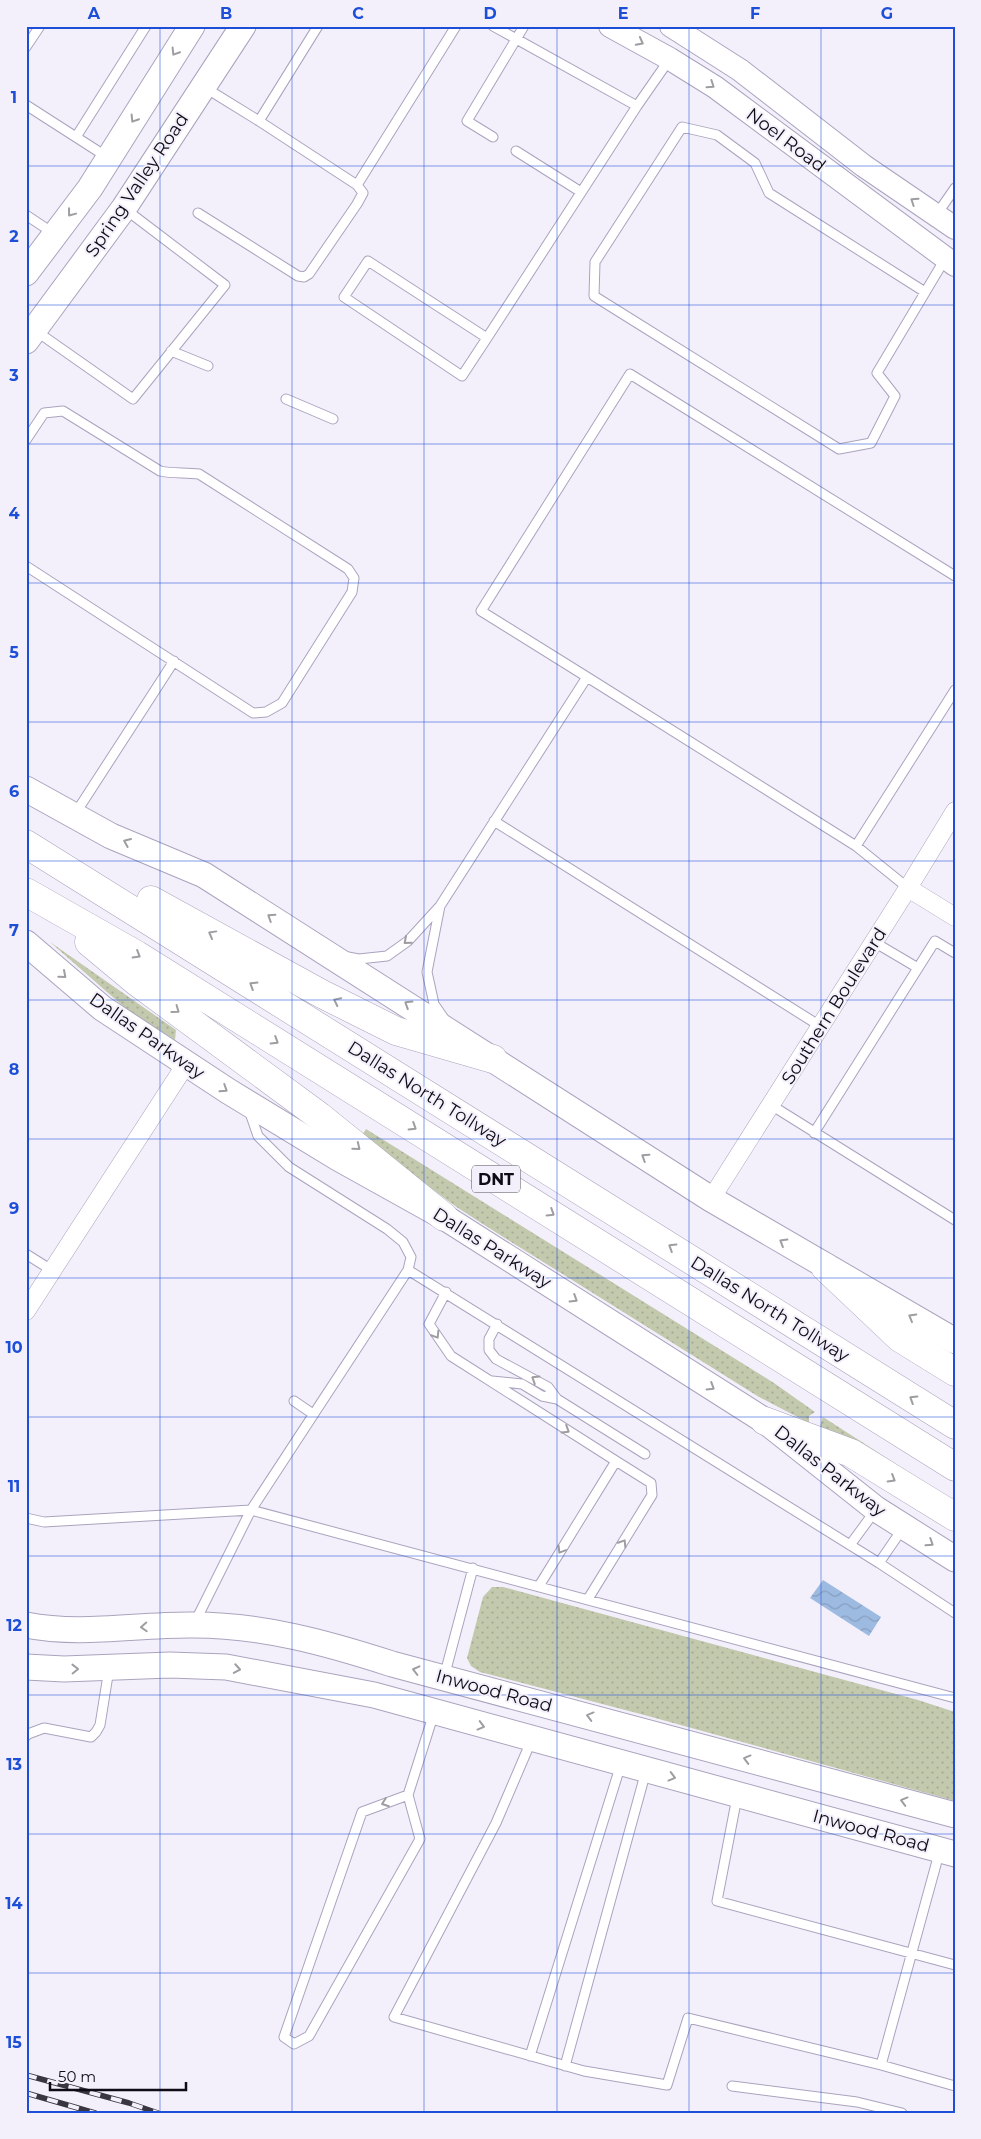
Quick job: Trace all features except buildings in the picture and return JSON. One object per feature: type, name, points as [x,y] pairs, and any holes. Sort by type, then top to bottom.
[{"type":"highway","name":"Dallas North Tollway","points":[[26,844],[55,860],[955,1425]]},
{"type":"highway","points":[[55,860],[111,878],[322,994],[396,1031],[493,1059]]},
{"type":"highway","name":"Dallas North Tollway","points":[[30,894],[137,955],[955,1466]]},
{"type":"highway","points":[[30,894],[137,982],[319,1116],[444,1217]]},
{"type":"highway","points":[[825,1267],[900,1338],[955,1372]]},
{"type":"highway","points":[[765,1421],[851,1453],[955,1518]]},
{"type":"main road","name":"Spring Valley Road","points":[[32,261],[56,234],[90,188],[192,26]]},
{"type":"main road","name":"Spring Valley Road","points":[[30,335],[124,208],[243,26]]},
{"type":"main road","points":[[90,188],[124,208]]},
{"type":"main road","points":[[26,789],[111,836],[204,875],[711,1199],[955,1342]]},
{"type":"main road","name":"Dallas Parkway","points":[[26,943],[102,1008],[186,1064],[338,1158],[444,1217],[765,1421],[876,1509],[955,1559]]},
{"type":"main road","name":"Inwood Road","points":[[26,1625],[39,1628],[103,1629],[193,1625],[239,1627],[312,1639],[392,1664],[953,1814]]},
{"type":"main road","name":"Inwood Road","points":[[26,1666],[64,1669],[170,1665],[226,1667],[374,1695],[434,1713],[948,1852]]},
{"type":"main road","points":[[434,1713],[444,1677]]},
{"type":"main road","points":[[948,1852],[953,1814]]},
{"type":"street","name":"Noel Road","points":[[610,26],[670,59],[950,237]]},
{"type":"street","name":"Noel Road","points":[[685,28],[864,166],[950,237]]},
{"type":"street","points":[[670,59],[685,28]]},
{"type":"street","name":"Southern Boulevard","points":[[711,1199],[955,811]]},
{"type":"street","points":[[908,888],[955,917]]},
{"type":"street","points":[[26,1311],[186,1064]]},
{"type":"lane","points":[[26,47],[40,26]]},
{"type":"lane","points":[[76,137],[146,26]]},
{"type":"lane","points":[[259,121],[318,26]]},
{"type":"lane","points":[[356,185],[456,26]]},
{"type":"lane","points":[[493,26],[636,106]]},
{"type":"lane","points":[[493,137],[468,121],[524,26]]},
{"type":"lane","points":[[487,338],[368,261],[344,297],[462,376],[487,338],[636,106],[670,59]]},
{"type":"lane","points":[[198,213],[298,276],[304,277],[309,274],[363,193],[356,185],[204,87]]},
{"type":"lane","points":[[26,105],[109,158]]},
{"type":"lane","points":[[926,292],[769,193],[756,164],[717,135],[682,127],[595,262],[594,296],[839,449],[870,443],[895,396],[877,372],[926,292],[950,237],[955,188]]},
{"type":"lane","points":[[516,151],[581,192]]},
{"type":"lane","points":[[30,335],[133,399],[225,285],[124,208]]},
{"type":"lane","points":[[26,215],[56,234]]},
{"type":"lane","points":[[171,351],[208,366]]},
{"type":"lane","points":[[908,888],[856,846],[481,611],[630,374],[955,576]]},
{"type":"lane","points":[[286,399],[333,419]]},
{"type":"lane","points":[[26,440],[44,412],[63,411],[160,471],[172,474],[186,472],[199,474],[348,569],[354,578],[352,592],[282,703],[266,712],[253,713],[26,566]]},
{"type":"lane","points":[[74,816],[174,661]]},
{"type":"lane","points":[[320,949],[358,960],[387,956],[408,941],[440,906],[587,677]]},
{"type":"lane","points":[[856,846],[955,690]]},
{"type":"lane","points":[[494,821],[820,1026]]},
{"type":"lane","points":[[440,906],[426,972],[434,1004],[454,1034]]},
{"type":"lane","points":[[814,1133],[935,941],[955,953]]},
{"type":"lane","points":[[874,942],[918,968]]},
{"type":"lane","points":[[193,1625],[251,1510],[408,1270],[411,1257],[403,1242],[387,1230],[289,1167],[258,1136],[246,1102]]},
{"type":"lane","points":[[771,1105],[955,1220]]},
{"type":"lane","points":[[26,1254],[52,1271]]},
{"type":"lane","points":[[408,1270],[879,1563],[955,1613]]},
{"type":"lane","points":[[446,1292],[429,1324],[451,1356],[651,1483],[652,1495],[588,1599]]},
{"type":"lane","points":[[497,1324],[488,1339],[488,1350],[496,1359],[548,1388],[557,1399],[645,1454]]},
{"type":"lane","points":[[489,1381],[522,1384],[542,1396],[557,1399]]},
{"type":"lane","points":[[294,1402],[313,1414]]},
{"type":"lane","points":[[539,1586],[616,1461]]},
{"type":"lane","points":[[850,1545],[876,1509]]},
{"type":"lane","points":[[26,1518],[44,1522],[251,1510],[955,1698]]},
{"type":"lane","points":[[879,1563],[904,1526]]},
{"type":"lane","points":[[444,1677],[473,1568]]},
{"type":"lane","points":[[26,1736],[44,1728],[90,1737],[100,1726],[110,1668]]},
{"type":"lane","points":[[408,1795],[362,1812],[284,2037],[294,2044],[309,2036],[420,1839],[408,1795],[434,1713]]},
{"type":"lane","points":[[532,1739],[496,1822],[394,2017],[584,2071],[666,2085],[688,2018],[880,2065],[955,2086]]},
{"type":"lane","points":[[530,2056],[621,1763]]},
{"type":"lane","points":[[565,2066],[647,1770]]},
{"type":"lane","points":[[737,1795],[717,1901],[955,1965]]},
{"type":"lane","points":[[880,2065],[911,1954],[948,1852]]},
{"type":"lane","points":[[732,2086],[857,2102],[902,2113]]},
{"type":"green space","points":[[50,942],[176,1030],[175,1040],[124,1007]]},
{"type":"green space","points":[[366,1129],[774,1383],[815,1412],[809,1416],[809,1423],[759,1397],[458,1208],[361,1137]]},
{"type":"green space","points":[[823,1417],[938,1491],[816,1426],[820,1426]]},
{"type":"green space","points":[[492,1587],[503,1587],[918,1700],[955,1712],[955,1801],[648,1716],[480,1672],[471,1666],[467,1658],[483,1597]]},
{"type":"water","points":[[823,1580],[881,1617],[869,1636],[810,1598]]},
{"type":"railway","points":[[26,2075],[129,2103],[158,2113]]},
{"type":"railway","points":[[26,2093],[95,2113]]}]
